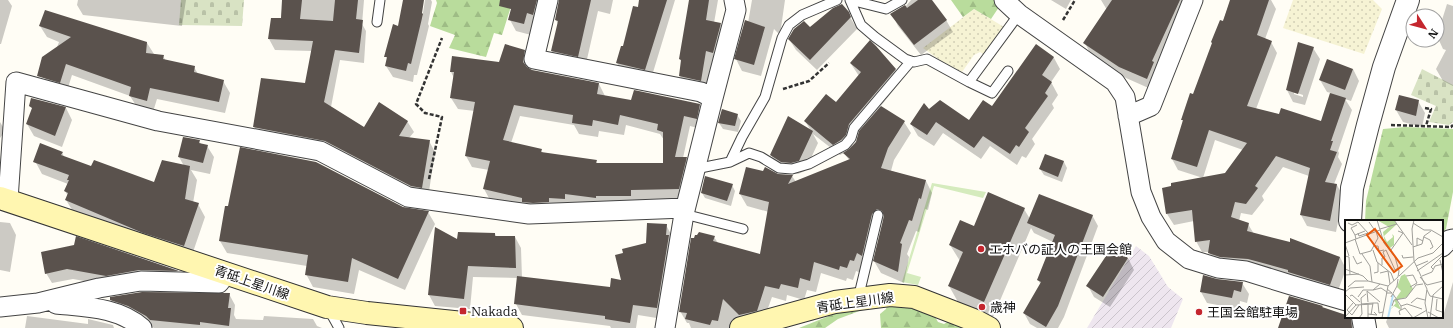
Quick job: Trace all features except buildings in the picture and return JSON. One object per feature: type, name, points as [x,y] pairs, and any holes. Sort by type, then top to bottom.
[{"type":"main road","name":"青砥上星川線","points":[[4,199],[227,272],[278,292],[327,307],[367,314],[512,328]]},
{"type":"main road","name":"青砥上星川線","points":[[741,328],[835,302],[890,295],[914,297],[980,326]]},
{"type":"street","points":[[548,0],[534,59],[701,92],[713,98]]},
{"type":"street","points":[[665,328],[685,211],[736,10],[734,0]]},
{"type":"street","points":[[1004,0],[1019,14],[1115,82],[1125,97],[1141,192],[1151,217],[1166,241],[1189,259],[1218,268],[1246,271],[1345,301]]},
{"type":"street","points":[[1128,116],[1151,106],[1193,0]]},
{"type":"street","points":[[1350,220],[1352,188],[1368,125],[1384,67],[1408,0]]},
{"type":"street","points":[[4,199],[16,82],[158,121],[320,151],[408,197],[529,214],[685,211]]},
{"type":"street","points":[[1443,246],[1449,240],[1453,239]]},
{"type":"street","points":[[0,307],[38,303],[99,288],[141,281],[219,283],[227,272]]},
{"type":"street","points":[[38,303],[99,308],[120,315],[142,328]]},
{"type":"street","points":[[1363,318],[1365,328]]},
{"type":"lane","points":[[377,22],[380,0]]},
{"type":"lane","points":[[730,162],[742,136],[765,97],[782,38],[789,25],[802,15],[837,0]]},
{"type":"lane","points":[[850,0],[886,9],[902,0]]},
{"type":"lane","points":[[850,0],[861,25],[905,59],[914,62],[927,59],[992,93],[1008,71]]},
{"type":"lane","points":[[969,82],[1019,14]]},
{"type":"lane","points":[[695,169],[730,162],[749,153],[761,157],[779,168],[792,169],[809,164],[845,145],[851,138],[854,128],[911,61]]},
{"type":"lane","points":[[685,211],[743,229]]},
{"type":"lane","points":[[858,299],[878,216]]},
{"type":"lane","points":[[327,307],[340,328]]},
{"type":"path","points":[[426,199],[442,117],[425,113],[416,104],[442,38]]},
{"type":"path","points":[[765,97],[785,88],[809,81],[829,63]]},
{"type":"path","points":[[1425,108],[1431,109],[1426,126]]},
{"type":"path","points":[[1405,125],[1451,127],[1453,125]]},
{"type":"shaded area","points":[[1293,0],[1373,0],[1382,9],[1364,54],[1283,28]]},
{"type":"shaded area","points":[[974,9],[1004,27],[985,55],[980,52],[974,55],[962,72],[941,61],[923,48]]},
{"type":"shaded area","points":[[1136,246],[1149,256],[1168,287],[1183,299],[1171,328],[1087,328]]},
{"type":"green space","points":[[181,0],[244,0],[242,26],[179,25]]},
{"type":"green space","points":[[436,0],[513,0],[502,35],[494,33],[486,57],[449,48],[455,35],[430,26],[437,3]]},
{"type":"green space","points":[[951,0],[996,0],[999,7],[991,19],[974,9],[963,17]]},
{"type":"green space","points":[[1422,69],[1453,85],[1453,122],[1449,125],[1429,122],[1436,106],[1411,95]]},
{"type":"green space","points":[[1405,127],[1453,129],[1453,192],[1446,229],[1443,232],[1443,220],[1365,220],[1366,201],[1383,129]]},
{"type":"green space","points":[[932,183],[986,192],[983,198],[934,186],[907,273],[921,277],[918,285],[902,282]]},
{"type":"green space","points":[[887,299],[934,315],[938,322],[944,324],[951,320],[971,328],[881,328],[880,314],[886,309],[887,306],[878,304],[838,319],[825,328],[799,328],[834,314]]},
{"type":"place","name":"エホバの証人の王国会館","points":[[981,249]]},
{"type":"place","name":"歳神","points":[[982,307]]},
{"type":"place","name":"Nakada","points":[[463,311]]},
{"type":"place","name":"王国会館駐車場","points":[[1199,312]]}]
